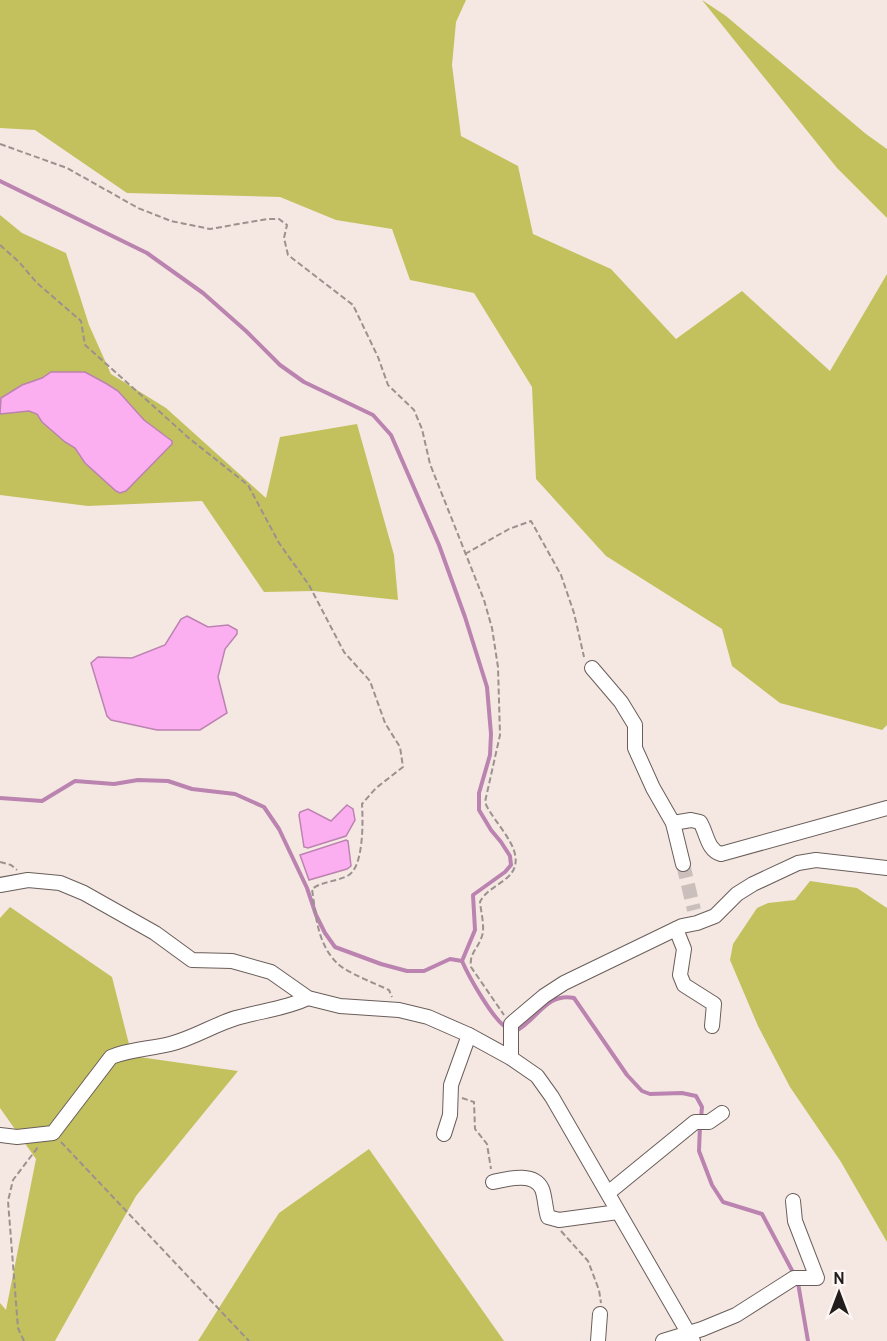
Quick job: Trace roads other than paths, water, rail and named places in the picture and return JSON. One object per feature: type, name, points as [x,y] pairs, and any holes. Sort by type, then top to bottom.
[{"type":"street","points":[[592,668],[621,702],[635,725],[635,748],[643,768],[673,823],[683,864]]},
{"type":"street","points":[[673,823],[691,820],[700,822],[710,846],[715,853],[721,854],[887,808]]},
{"type":"street","points":[[511,1058],[511,1024],[544,996],[564,983],[676,929],[695,917],[715,916],[737,894],[753,884],[798,863],[816,860],[887,868]]},
{"type":"street","points":[[0,885],[28,880],[60,883],[84,893],[155,933],[192,960],[232,961],[270,972],[308,998],[340,1006],[399,1010],[428,1017],[469,1035],[511,1058],[537,1076],[552,1097],[691,1337]]},
{"type":"street","points":[[676,929],[684,950],[680,975],[684,985],[714,1004],[712,1026]]},
{"type":"street","points":[[0,1135],[17,1137],[52,1133],[111,1057],[125,1051],[152,1049],[189,1040],[234,1019],[292,1005],[308,998]]},
{"type":"street","points":[[444,1134],[450,1115],[451,1085],[469,1035]]},
{"type":"street","points":[[608,1194],[695,1122],[709,1122],[722,1113]]},
{"type":"street","points":[[493,1182],[513,1178],[536,1181],[543,1190],[544,1206],[548,1217],[559,1220],[618,1212]]},
{"type":"street","points":[[663,1341],[691,1337],[736,1315],[794,1278],[817,1278],[795,1221],[794,1201]]},
{"type":"street","points":[[598,1341],[600,1314]]},
{"type":"waterway","points":[[0,181],[147,253],[203,293],[280,365],[304,382],[373,415],[391,435],[439,545],[487,687],[491,734],[490,755],[479,793],[479,810],[510,856],[511,865],[473,895],[475,930],[462,961],[490,1009],[509,1029]]},
{"type":"waterway","points":[[0,798],[42,801],[75,781],[114,784],[138,780],[168,781],[192,789],[235,794],[264,807],[279,829],[307,888],[316,915],[335,947],[407,971],[424,971],[450,959],[462,961]]},
{"type":"waterway","points":[[516,1031],[556,999],[574,998],[627,1075],[642,1091],[650,1094],[682,1093],[696,1096],[702,1107],[701,1118]]},
{"type":"waterway","points":[[700,1126],[699,1151],[712,1185],[723,1202],[762,1214],[795,1276]]},
{"type":"waterway","points":[[798,1283],[808,1341]]},
{"type":"tunnel","points":[[683,864],[694,910]]}]
